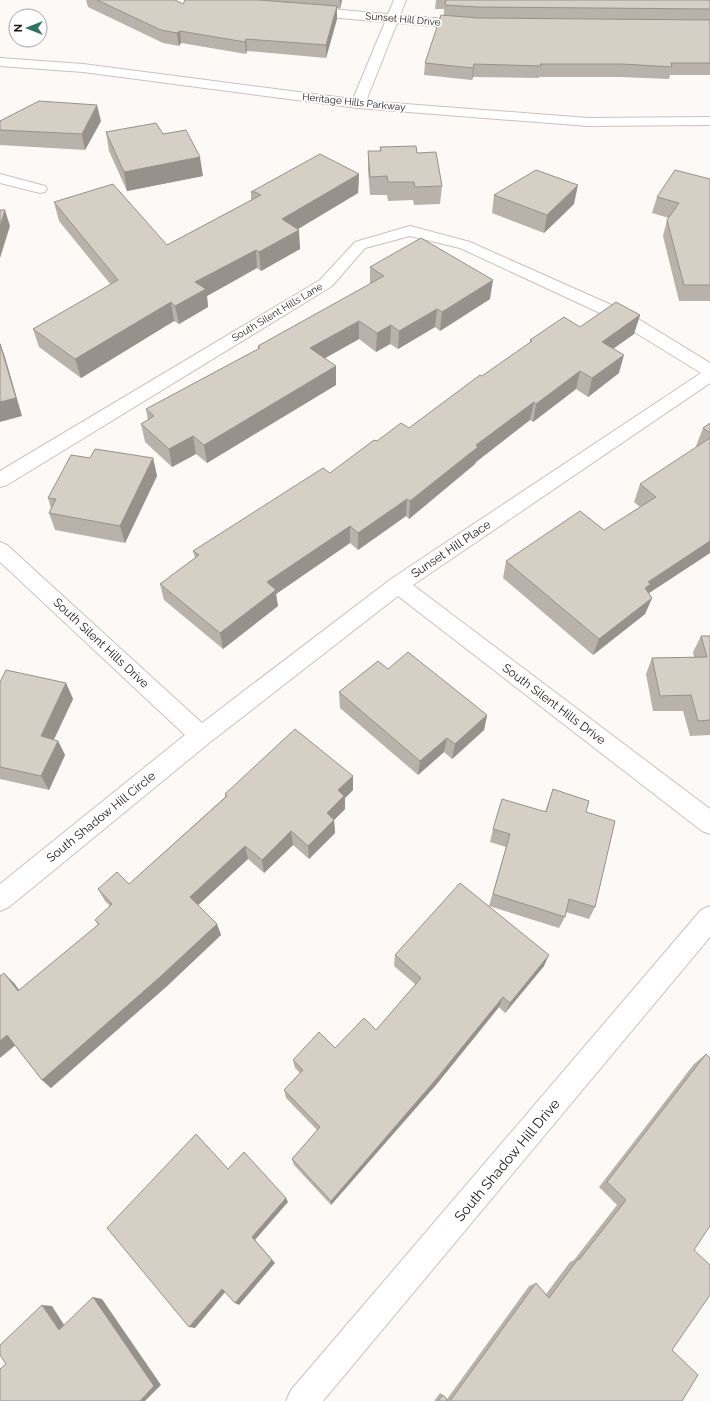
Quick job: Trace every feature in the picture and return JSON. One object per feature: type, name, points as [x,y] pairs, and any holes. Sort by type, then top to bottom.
[{"type":"street","points":[[358,104],[400,0]]},
{"type":"street","name":"Sunset Hill Drive","points":[[296,10],[477,25]]},
{"type":"street","name":"Heritage Hills Parkway","points":[[0,62],[83,68],[358,104],[588,122],[710,121]]},
{"type":"street","points":[[0,178],[40,189]]},
{"type":"street","name":"South Silent Hills Lane","points":[[0,480],[326,283],[360,245],[410,232],[465,245],[614,313],[710,371]]},
{"type":"street","name":"Sunset Hill Place","points":[[201,736],[398,585],[710,375]]},
{"type":"street","name":"South Silent Hills Drive","points":[[0,550],[201,736]]},
{"type":"street","name":"South Silent Hills Drive","points":[[398,585],[710,823]]},
{"type":"street","name":"South Shadow Hill Circle","points":[[0,899],[201,736]]},
{"type":"street","name":"South Shadow Hill Drive","points":[[302,1401],[710,918]]},
{"type":"building","points":[[97,0],[175,0],[183,4],[185,0],[259,0],[337,6],[326,45],[246,39],[245,42],[180,31],[177,33],[161,30]]},
{"type":"building","points":[[446,0],[710,0],[710,9],[478,7],[445,5]]},
{"type":"building","points":[[441,15],[478,18],[710,20],[710,63],[671,63],[672,67],[623,64],[540,64],[541,66],[474,64],[473,68],[425,63]]},
{"type":"building","points":[[39,101],[97,105],[82,134],[0,130],[0,121]]},
{"type":"building","points":[[156,123],[163,134],[186,130],[200,157],[124,172],[106,132]]},
{"type":"building","points":[[416,146],[417,153],[436,152],[442,186],[415,187],[414,182],[388,182],[387,176],[370,177],[368,151],[381,151],[380,147]]},
{"type":"building","points":[[320,154],[359,174],[282,219],[299,230],[259,252],[256,250],[195,282],[206,289],[175,306],[171,302],[75,359],[33,329],[118,280],[54,202],[113,184],[167,245],[261,195],[251,192]]},
{"type":"building","points":[[536,170],[578,185],[547,215],[494,195]]},
{"type":"building","points":[[675,170],[710,179],[710,285],[684,285],[667,220],[679,203],[657,197]]},
{"type":"building","points":[[0,210],[5,210],[0,226]]},
{"type":"building","points":[[421,238],[493,280],[442,312],[437,309],[399,331],[391,325],[377,333],[359,321],[310,348],[336,366],[204,445],[193,436],[169,449],[141,424],[154,416],[146,409],[260,348],[258,346],[384,276],[370,267]]},
{"type":"building","points":[[616,302],[640,315],[602,342],[624,355],[592,378],[580,371],[536,404],[534,402],[476,445],[478,447],[410,501],[407,499],[358,533],[350,526],[267,582],[276,590],[220,633],[160,584],[199,555],[193,551],[323,468],[330,473],[374,440],[377,441],[401,423],[409,428],[480,375],[482,376],[564,317],[580,327]]},
{"type":"building","points":[[0,344],[16,398],[0,402]]},
{"type":"building","points":[[710,423],[710,433],[703,428]]},
{"type":"building","points":[[710,438],[710,541],[648,582],[651,584],[645,588],[652,598],[599,639],[506,561],[580,511],[604,530],[656,497],[640,484]]},
{"type":"building","points":[[95,449],[153,458],[120,526],[49,513],[56,499],[48,498],[71,455],[90,458]]},
{"type":"building","points":[[701,636],[710,636],[710,720],[698,721],[691,695],[660,696],[652,658],[707,657]]},
{"type":"building","points":[[408,652],[487,715],[455,744],[447,738],[420,761],[339,692],[378,661],[388,669]]},
{"type":"building","points":[[6,670],[66,683],[41,736],[58,741],[41,776],[0,767],[0,682]]},
{"type":"building","points":[[295,729],[353,776],[338,790],[344,796],[327,813],[334,820],[308,846],[291,831],[262,860],[245,846],[190,897],[217,924],[160,977],[42,1080],[7,1035],[0,1041],[0,976],[4,973],[18,991],[99,924],[95,920],[112,904],[98,889],[117,872],[129,884],[227,796],[225,794]]},
{"type":"building","points":[[553,789],[589,801],[586,812],[615,821],[595,907],[569,899],[565,917],[493,894],[510,834],[493,829],[502,799],[546,812]]},
{"type":"building","points":[[460,883],[549,955],[510,1003],[503,997],[438,1077],[331,1201],[292,1159],[320,1127],[284,1090],[303,1070],[293,1060],[319,1032],[335,1048],[364,1018],[376,1030],[421,978],[395,955]]},
{"type":"building","points":[[706,1054],[710,1058],[710,1226],[694,1250],[710,1265],[710,1295],[672,1350],[698,1375],[682,1401],[450,1401],[536,1283],[549,1298],[578,1259],[579,1260],[626,1200],[607,1182]]},
{"type":"building","points":[[196,1134],[228,1169],[244,1152],[286,1198],[252,1237],[272,1260],[235,1303],[222,1289],[189,1327],[107,1228]]},
{"type":"building","points":[[93,1297],[154,1386],[140,1401],[0,1401],[0,1369],[6,1364],[0,1355],[0,1345],[42,1305],[59,1330]]},
{"type":"building","points":[[443,1395],[448,1401],[438,1401]]}]
